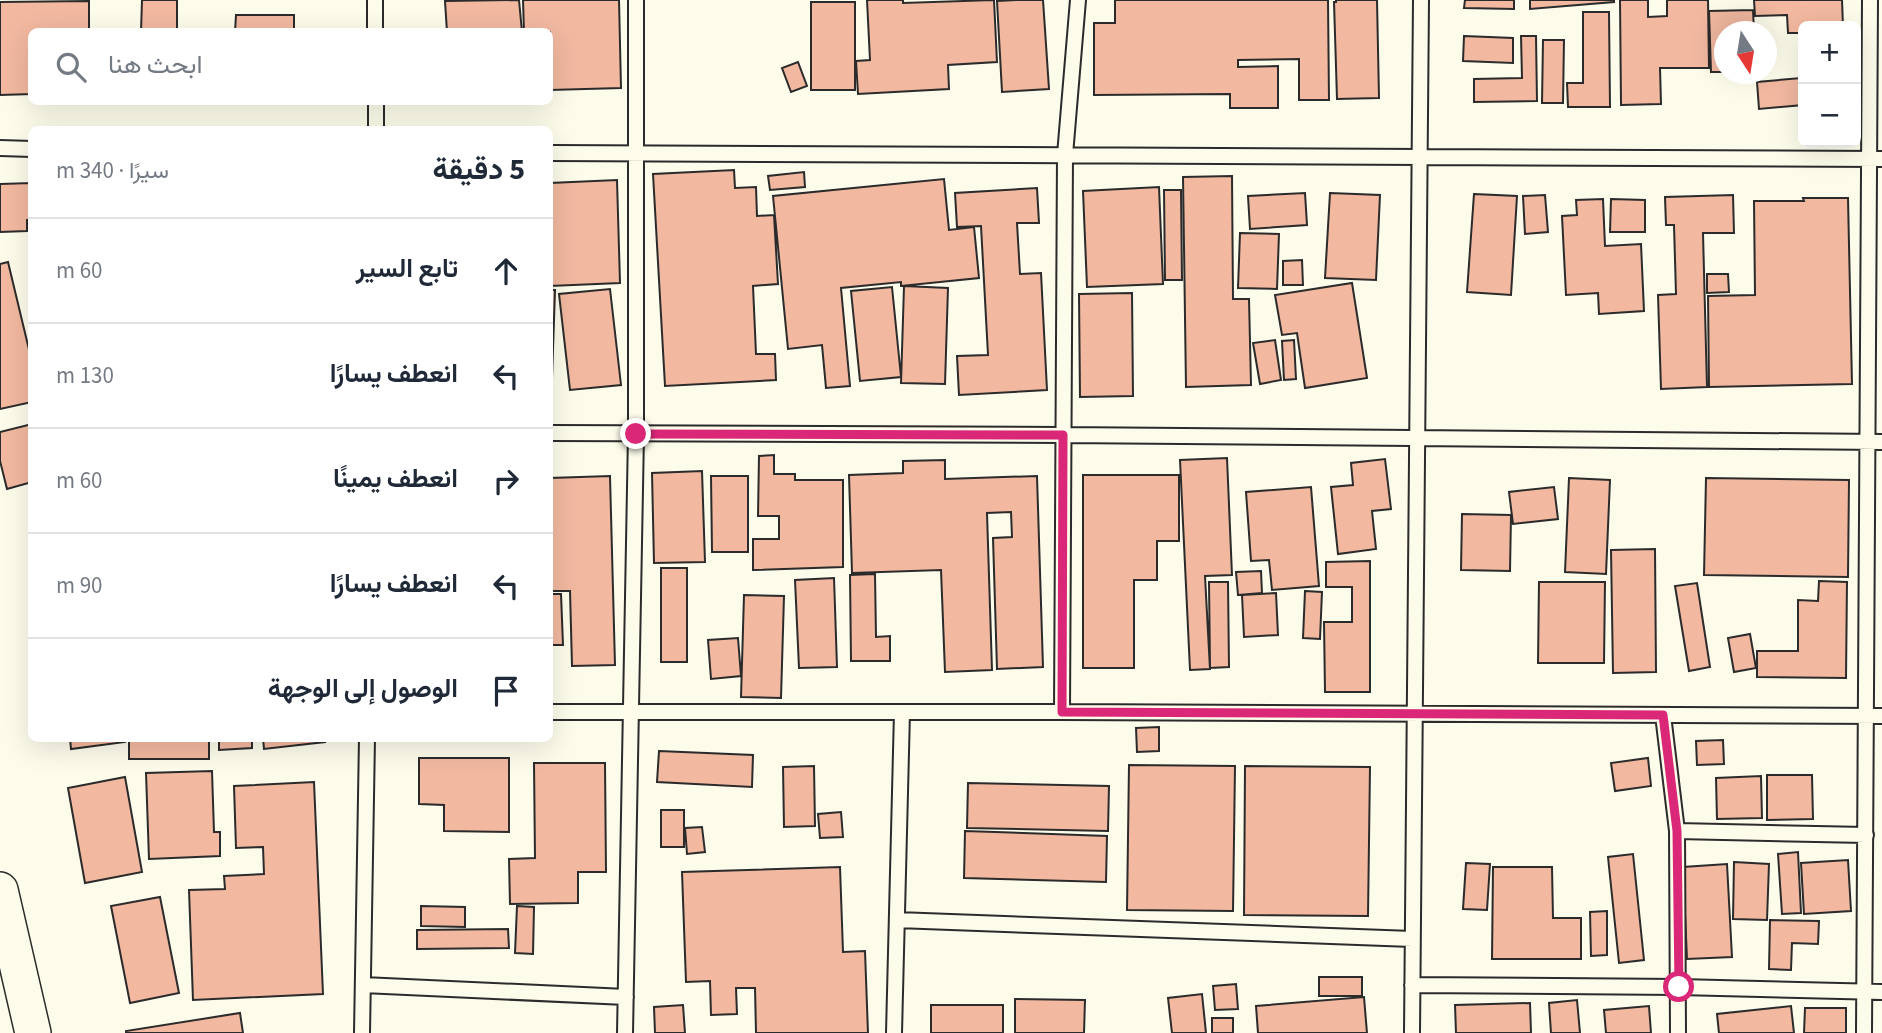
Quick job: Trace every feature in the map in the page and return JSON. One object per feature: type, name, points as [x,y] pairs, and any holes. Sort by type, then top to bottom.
[{"type":"street","points":[[0,890],[33,1033]]},
{"type":"lane","points":[[375,0],[375,28]]},
{"type":"lane","points":[[625,1033],[636,434],[636,0]]},
{"type":"lane","points":[[1062,712],[1065,155],[1078,0]]},
{"type":"lane","points":[[1412,1033],[1421,0]]},
{"type":"lane","points":[[1864,1033],[1866,716],[1875,442],[1875,159],[1870,0]]},
{"type":"lane","points":[[376,105],[376,126]]},
{"type":"lane","points":[[0,148],[28,149]]},
{"type":"lane","points":[[553,153],[1875,159]]},
{"type":"lane","points":[[553,433],[1875,442]]},
{"type":"lane","points":[[553,712],[1882,716]]},
{"type":"lane","points":[[894,1033],[902,712]]},
{"type":"lane","points":[[1663,715],[1677,831],[1678,1033]]},
{"type":"lane","points":[[362,1033],[367,742]]},
{"type":"lane","points":[[1677,831],[1866,835]]},
{"type":"lane","points":[[897,920],[1412,939]]},
{"type":"lane","points":[[363,985],[626,997]]},
{"type":"lane","points":[[1412,985],[1882,992]]},
{"type":"building","points":[[142,0],[177,0],[177,28],[141,28]]},
{"type":"building","points":[[519,0],[522,28],[447,28],[445,1]]},
{"type":"building","points":[[523,0],[619,0],[621,88],[553,90],[553,28],[524,28]]},
{"type":"building","points":[[867,0],[903,0],[903,3],[994,0],[997,62],[948,65],[949,89],[858,94],[856,61],[870,60]]},
{"type":"building","points":[[1043,0],[1049,89],[1002,92],[997,1]]},
{"type":"building","points":[[1115,0],[1328,0],[1329,100],[1299,100],[1299,59],[1238,60],[1238,67],[1278,66],[1278,108],[1230,108],[1230,94],[1094,95],[1094,23],[1115,23]]},
{"type":"building","points":[[1336,0],[1377,0],[1379,98],[1337,99]]},
{"type":"building","points":[[1465,0],[1514,0],[1514,9],[1464,8]]},
{"type":"building","points":[[1530,0],[1614,0],[1614,2],[1530,9]]},
{"type":"building","points":[[1620,0],[1648,0],[1648,17],[1667,16],[1667,0],[1708,0],[1709,68],[1660,68],[1661,104],[1621,105]]},
{"type":"building","points":[[1754,0],[1842,0],[1843,21],[1798,21],[1798,33],[1788,33],[1787,15],[1755,16]]},
{"type":"building","points":[[89,1],[89,28],[28,28],[28,94],[0,95],[0,2]]},
{"type":"building","points":[[811,2],[855,2],[855,90],[811,90]]},
{"type":"building","points":[[1753,10],[1754,21],[1714,21],[1714,72],[1711,72],[1709,11]]},
{"type":"building","points":[[1583,12],[1609,12],[1610,107],[1568,107],[1567,83],[1583,83]]},
{"type":"building","points":[[236,15],[294,15],[294,28],[235,28]]},
{"type":"building","points":[[1464,36],[1513,38],[1513,63],[1463,61]]},
{"type":"building","points":[[1521,36],[1536,36],[1537,101],[1474,102],[1474,79],[1522,78]]},
{"type":"building","points":[[1543,40],[1564,40],[1563,103],[1542,103]]},
{"type":"building","points":[[798,62],[807,86],[791,92],[782,68]]},
{"type":"building","points":[[1798,78],[1798,105],[1759,109],[1757,84],[1777,84],[1777,80]]},
{"type":"building","points":[[734,170],[735,188],[756,187],[757,216],[774,215],[778,284],[753,286],[756,354],[775,354],[776,380],[665,386],[653,174]]},
{"type":"building","points":[[804,172],[805,187],[770,190],[768,176]]},
{"type":"building","points":[[1232,176],[1233,299],[1249,299],[1251,385],[1186,387],[1183,177]]},
{"type":"building","points":[[944,179],[949,230],[974,227],[979,278],[901,286],[901,282],[841,288],[850,386],[826,388],[822,345],[788,349],[773,196]]},
{"type":"building","points":[[617,180],[620,283],[553,286],[553,183]]},
{"type":"building","points":[[28,183],[27,231],[0,232],[0,184]]},
{"type":"building","points":[[1159,187],[1163,284],[1087,287],[1083,191]]},
{"type":"building","points":[[1037,188],[1039,223],[1017,223],[1020,274],[1041,273],[1047,390],[959,395],[957,356],[988,355],[981,226],[957,227],[955,193]]},
{"type":"building","points":[[1164,190],[1181,190],[1182,280],[1165,280]]},
{"type":"building","points":[[1305,193],[1307,225],[1250,229],[1248,196]]},
{"type":"building","points":[[1330,193],[1380,195],[1376,280],[1325,278]]},
{"type":"building","points":[[1474,194],[1517,196],[1511,295],[1467,292]]},
{"type":"building","points":[[1545,195],[1548,232],[1525,234],[1523,196]]},
{"type":"building","points":[[1733,195],[1734,233],[1703,233],[1707,387],[1661,389],[1658,295],[1676,294],[1674,225],[1666,225],[1665,197]]},
{"type":"building","points":[[1803,198],[1848,198],[1852,384],[1709,387],[1708,296],[1755,295],[1754,201],[1804,201]]},
{"type":"building","points":[[1603,199],[1605,246],[1641,244],[1644,311],[1599,314],[1598,293],[1566,295],[1562,216],[1577,215],[1576,200]]},
{"type":"building","points":[[1611,199],[1645,200],[1645,232],[1610,232]]},
{"type":"building","points":[[1240,233],[1279,234],[1277,289],[1238,288]]},
{"type":"building","points":[[1302,260],[1303,285],[1283,285],[1283,261]]},
{"type":"building","points":[[8,262],[28,345],[28,403],[0,409],[0,264]]},
{"type":"building","points":[[1707,274],[1728,274],[1729,292],[1707,293]]},
{"type":"building","points":[[1352,283],[1367,378],[1305,388],[1297,333],[1282,335],[1275,295]]},
{"type":"building","points":[[904,286],[948,288],[945,384],[901,383]]},
{"type":"building","points":[[892,287],[901,377],[860,381],[851,291]]},
{"type":"building","points":[[610,289],[621,385],[570,390],[559,294]]},
{"type":"building","points":[[553,290],[555,290],[553,349]]},
{"type":"building","points":[[1132,293],[1133,396],[1080,397],[1079,294]]},
{"type":"building","points":[[1275,340],[1281,380],[1260,384],[1253,343]]},
{"type":"building","points":[[1294,340],[1296,379],[1284,380],[1282,341]]},
{"type":"building","points":[[28,425],[28,483],[7,489],[0,461],[0,432]]},
{"type":"building","points":[[774,455],[774,474],[795,474],[795,480],[843,480],[843,567],[753,570],[753,539],[779,539],[779,516],[758,516],[759,456]]},
{"type":"building","points":[[1227,458],[1232,575],[1205,576],[1210,669],[1190,670],[1180,460]]},
{"type":"building","points":[[1385,459],[1391,509],[1372,511],[1376,549],[1338,554],[1331,487],[1353,485],[1351,463]]},
{"type":"building","points":[[945,460],[945,479],[1037,476],[1043,667],[997,669],[993,538],[1012,537],[1011,512],[987,513],[992,670],[945,672],[941,570],[852,573],[849,475],[903,473],[903,461]]},
{"type":"building","points":[[702,471],[705,562],[654,563],[652,473]]},
{"type":"building","points":[[1083,475],[1179,475],[1179,541],[1157,541],[1157,580],[1134,580],[1134,668],[1083,668]]},
{"type":"building","points":[[610,476],[615,665],[572,666],[570,591],[553,591],[553,478]]},
{"type":"building","points":[[711,476],[748,476],[748,552],[712,552]]},
{"type":"building","points":[[1569,478],[1610,480],[1606,574],[1565,572]]},
{"type":"building","points":[[1706,478],[1849,480],[1848,577],[1704,575]]},
{"type":"building","points":[[1311,487],[1319,586],[1272,590],[1269,560],[1251,561],[1246,492]]},
{"type":"building","points":[[1554,487],[1558,519],[1513,524],[1509,492]]},
{"type":"building","points":[[1462,514],[1511,515],[1510,571],[1461,570]]},
{"type":"building","points":[[1655,549],[1656,672],[1613,673],[1611,550]]},
{"type":"building","points":[[1370,561],[1370,692],[1325,692],[1324,622],[1352,622],[1352,587],[1326,587],[1326,562]]},
{"type":"building","points":[[661,568],[687,568],[687,662],[661,662]]},
{"type":"building","points":[[1261,571],[1262,593],[1238,595],[1236,572]]},
{"type":"building","points":[[875,574],[876,637],[890,636],[890,661],[851,661],[850,575]]},
{"type":"building","points":[[834,578],[837,667],[799,668],[795,580]]},
{"type":"building","points":[[1819,581],[1847,582],[1846,678],[1757,677],[1757,651],[1798,651],[1798,600],[1818,601]]},
{"type":"building","points":[[1209,582],[1228,582],[1229,667],[1210,668]]},
{"type":"building","points":[[1539,582],[1605,582],[1604,663],[1538,663]]},
{"type":"building","points":[[1697,583],[1710,667],[1689,671],[1675,586]]},
{"type":"building","points":[[1305,591],[1322,592],[1320,639],[1303,638]]},
{"type":"building","points":[[1276,593],[1278,635],[1244,637],[1242,595]]},
{"type":"building","points":[[553,594],[561,594],[563,645],[553,645]]},
{"type":"building","points":[[744,595],[784,596],[781,698],[741,697]]},
{"type":"building","points":[[1750,634],[1756,668],[1734,672],[1728,638]]},
{"type":"building","points":[[738,638],[741,676],[711,679],[708,640]]},
{"type":"building","points":[[1159,727],[1159,751],[1137,752],[1136,728]]},
{"type":"building","points":[[1723,740],[1724,764],[1697,765],[1696,741]]},
{"type":"building","points":[[70,742],[125,742],[71,749]]},
{"type":"building","points":[[129,742],[209,742],[209,759],[129,759]]},
{"type":"building","points":[[219,742],[252,742],[252,748],[219,750]]},
{"type":"building","points":[[263,742],[325,742],[264,749]]},
{"type":"building","points":[[659,751],[753,755],[752,787],[657,782]]},
{"type":"building","points":[[419,758],[509,758],[509,832],[444,831],[444,805],[419,804]]},
{"type":"building","points":[[1648,758],[1651,786],[1615,791],[1611,763]]},
{"type":"building","points":[[534,763],[605,763],[606,872],[578,872],[578,903],[510,904],[509,859],[535,858]]},
{"type":"building","points":[[1129,765],[1235,766],[1233,911],[1127,910]]},
{"type":"building","points":[[814,766],[815,826],[784,827],[783,767]]},
{"type":"building","points":[[1245,766],[1370,767],[1368,916],[1244,915]]},
{"type":"building","points":[[212,771],[214,832],[220,832],[220,856],[149,859],[146,773]]},
{"type":"building","points":[[1767,775],[1812,775],[1813,819],[1767,820]]},
{"type":"building","points":[[1761,776],[1762,818],[1717,819],[1716,778]]},
{"type":"building","points":[[125,777],[142,872],[85,883],[68,788]]},
{"type":"building","points":[[314,782],[323,994],[193,1000],[189,890],[225,889],[224,876],[264,874],[263,847],[236,848],[234,786]]},
{"type":"building","points":[[968,783],[1109,786],[1108,831],[967,828]]},
{"type":"building","points":[[661,810],[684,810],[684,847],[661,847]]},
{"type":"building","points":[[841,812],[843,837],[820,838],[818,814]]},
{"type":"building","points":[[702,827],[705,852],[687,854],[685,828]]},
{"type":"building","points":[[965,831],[1107,836],[1106,882],[964,878]]},
{"type":"building","points":[[1798,852],[1801,913],[1782,914],[1778,854]]},
{"type":"building","points":[[1633,854],[1644,960],[1619,963],[1608,857]]},
{"type":"building","points":[[1848,860],[1851,911],[1804,914],[1801,863]]},
{"type":"building","points":[[1734,862],[1769,864],[1767,920],[1733,919]]},
{"type":"building","points":[[1466,863],[1490,864],[1487,910],[1463,909]]},
{"type":"building","points":[[1727,864],[1732,957],[1687,959],[1683,867]]},
{"type":"building","points":[[840,867],[843,952],[865,951],[868,1033],[756,1033],[755,988],[736,988],[737,1014],[711,1015],[710,981],[686,982],[682,872]]},
{"type":"building","points":[[1493,867],[1552,867],[1553,918],[1581,918],[1581,959],[1492,959]]},
{"type":"building","points":[[160,897],[179,993],[130,1003],[111,906]]},
{"type":"building","points":[[421,906],[465,907],[465,927],[421,926]]},
{"type":"building","points":[[517,906],[534,907],[533,954],[515,953]]},
{"type":"building","points":[[1607,911],[1607,955],[1591,956],[1590,912]]},
{"type":"building","points":[[1770,920],[1819,921],[1818,944],[1792,943],[1791,970],[1769,969]]},
{"type":"building","points":[[508,929],[509,948],[417,949],[417,930]]},
{"type":"building","points":[[1319,977],[1362,977],[1362,996],[1319,996]]},
{"type":"building","points":[[1236,984],[1238,1009],[1215,1010],[1213,986]]},
{"type":"building","points":[[1202,994],[1206,1033],[1172,1033],[1168,998]]},
{"type":"building","points":[[1364,997],[1367,1033],[1258,1033],[1256,1006]]},
{"type":"building","points":[[1015,999],[1085,1000],[1084,1033],[1015,1033]]},
{"type":"building","points":[[1577,1000],[1580,1033],[1551,1033],[1549,1003]]},
{"type":"building","points":[[1530,1003],[1531,1033],[1456,1033],[1455,1005]]},
{"type":"building","points":[[683,1005],[685,1033],[655,1033],[654,1007]]},
{"type":"building","points":[[931,1005],[1003,1005],[1003,1033],[931,1033]]},
{"type":"building","points":[[1649,1006],[1651,1033],[1606,1033],[1604,1010]]},
{"type":"building","points":[[1791,1006],[1794,1033],[1719,1033],[1717,1014]]},
{"type":"building","points":[[1805,1008],[1846,1008],[1846,1033],[1804,1033]]},
{"type":"building","points":[[240,1013],[243,1033],[126,1033],[126,1031]]},
{"type":"building","points":[[1212,1018],[1233,1018],[1233,1033],[1212,1033]]},
{"type":"route","points":[[636,434],[1063,435],[1062,712],[1663,715],[1677,831],[1679,987]]}]
